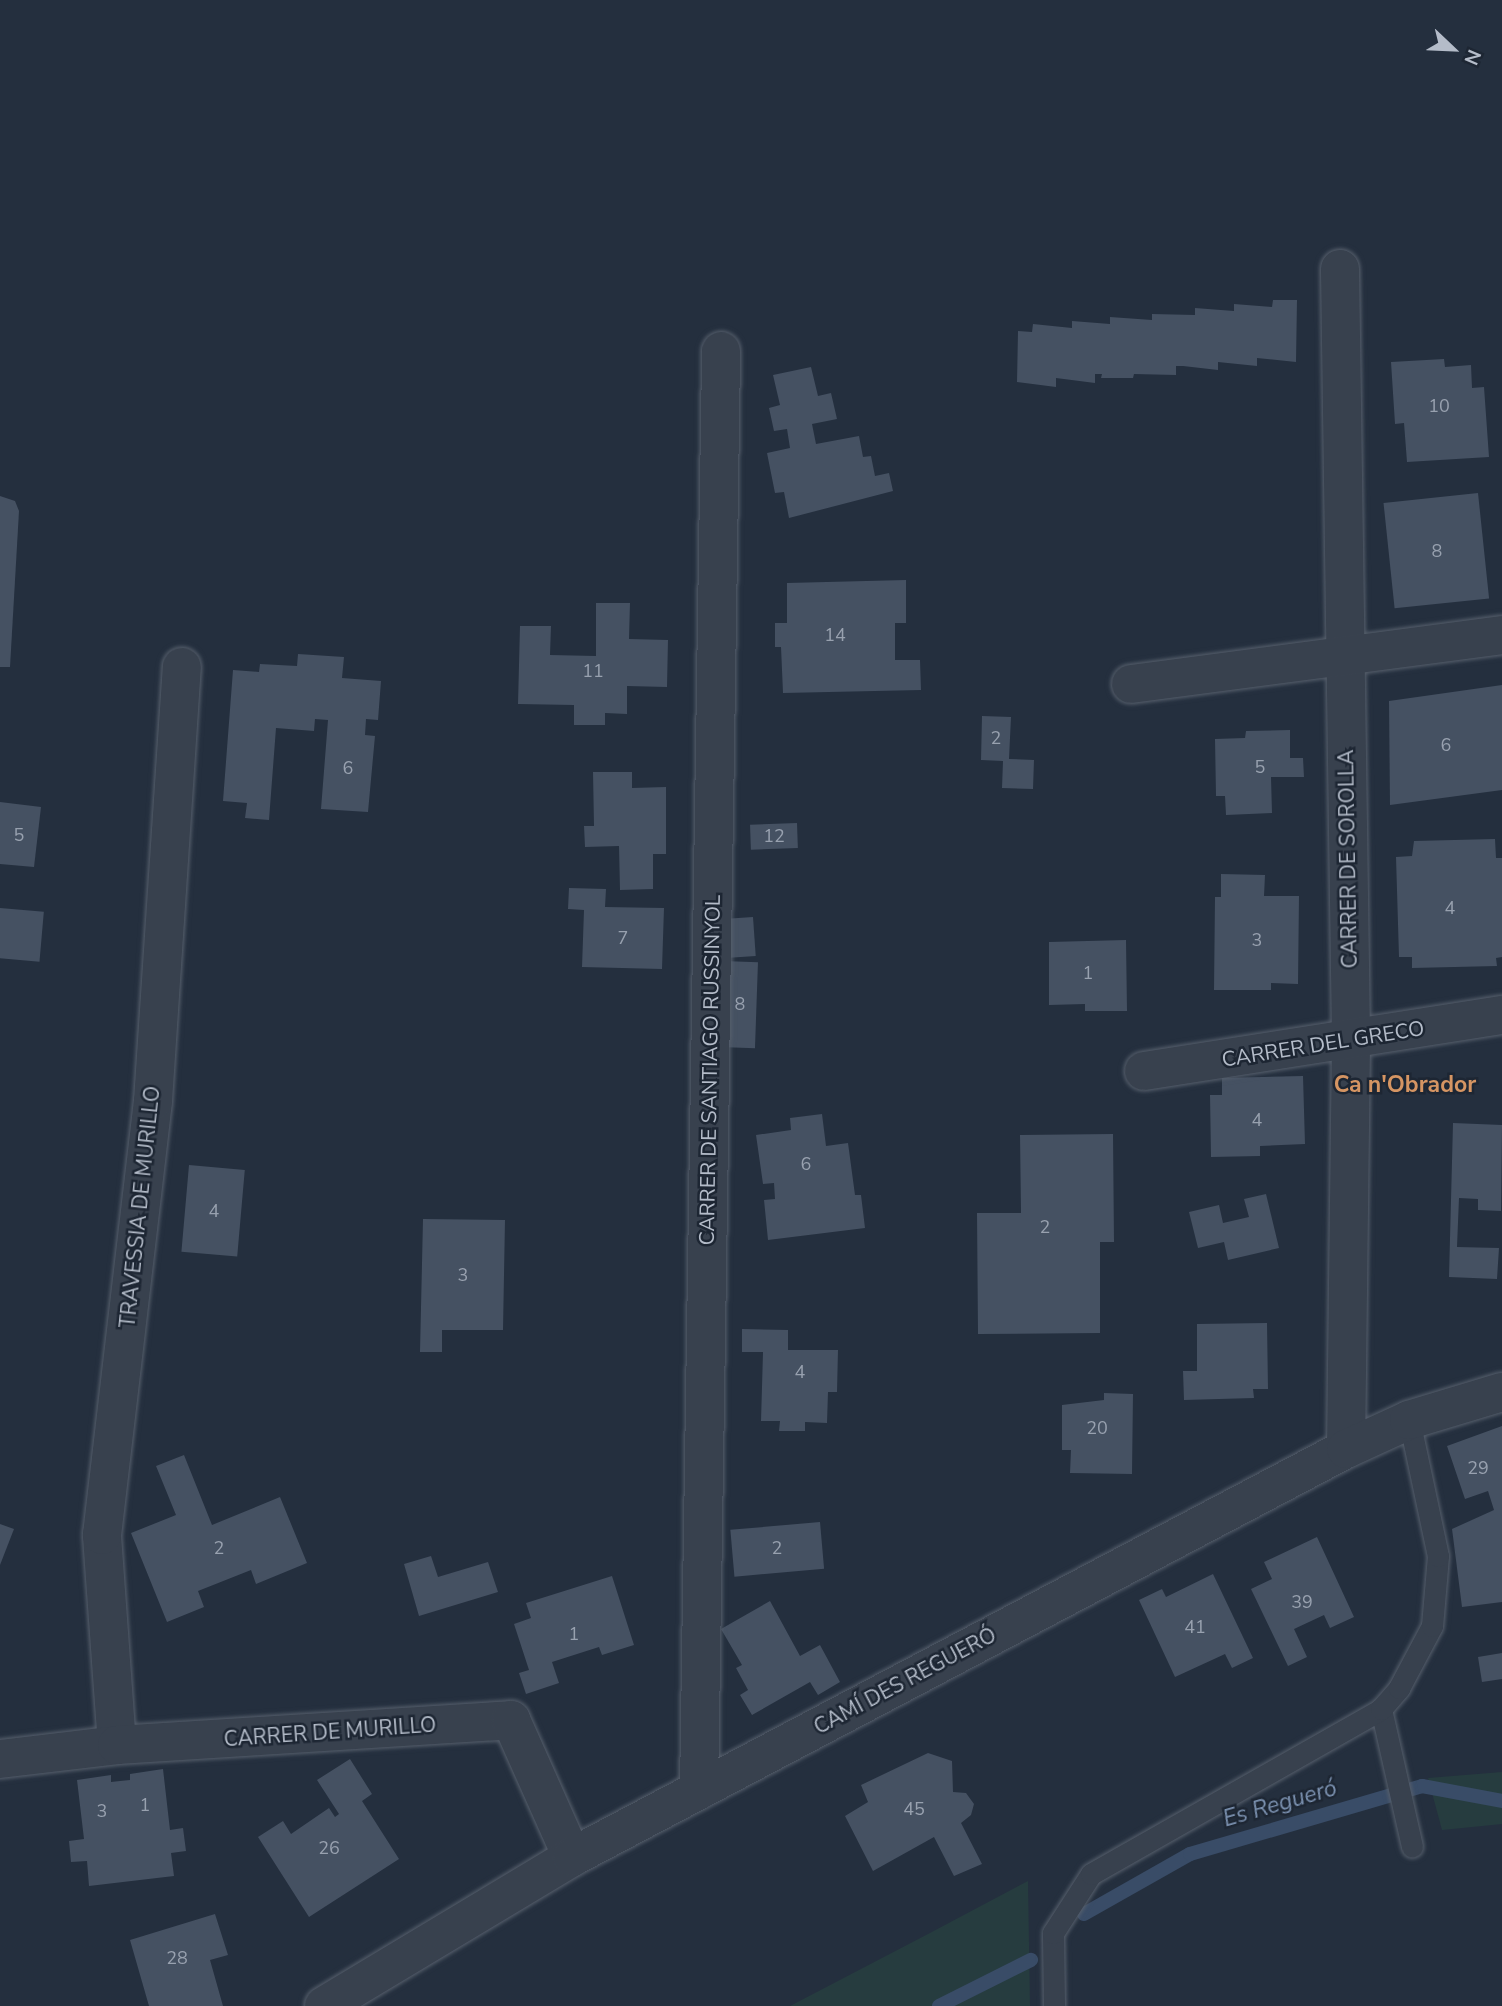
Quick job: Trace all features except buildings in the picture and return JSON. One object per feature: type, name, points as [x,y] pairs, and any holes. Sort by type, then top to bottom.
[{"type":"street","name":"CARRER DE SOROLLA","points":[[1340,269],[1351,1042],[1346,1449]]},
{"type":"street","name":"CARRER DE SANTIAGO RUSSINYOL","points":[[699,1790],[721,351]]},
{"type":"street","points":[[1131,684],[1345,653],[1502,635]]},
{"type":"street","name":"TRAVESSIA DE MURILLO","points":[[117,1745],[102,1535],[153,1101],[182,667]]},
{"type":"street","name":"CARRER DEL GRECO","points":[[1144,1071],[1351,1042],[1502,1016]]},
{"type":"street","name":"CAMÍ DES REGUERÓ","points":[[324,2006],[572,1857],[1346,1449],[1409,1420],[1502,1392]]},
{"type":"street","name":"CARRER DE MURILLO","points":[[0,1759],[117,1745],[511,1720],[572,1857]]},
{"type":"lane","points":[[1054,2006],[1054,1933],[1091,1874],[1381,1709],[1399,1688],[1432,1626],[1438,1556],[1409,1420]]},
{"type":"lane","points":[[1381,1709],[1412,1847]]},
{"type":"green space","points":[[1502,1772],[1502,1824],[1442,1830],[1428,1778]]},
{"type":"green space","points":[[1028,1881],[1030,2006],[790,2006],[928,1934]]},
{"type":"waterway","name":"Es Regueró","points":[[1084,1914],[1190,1854],[1422,1786],[1502,1801]]},
{"type":"waterway","name":"Es Regueró","points":[[939,2006],[1031,1960]]},
{"type":"district","name":"Ca n'Obrador","points":[[1405,1085]]}]
